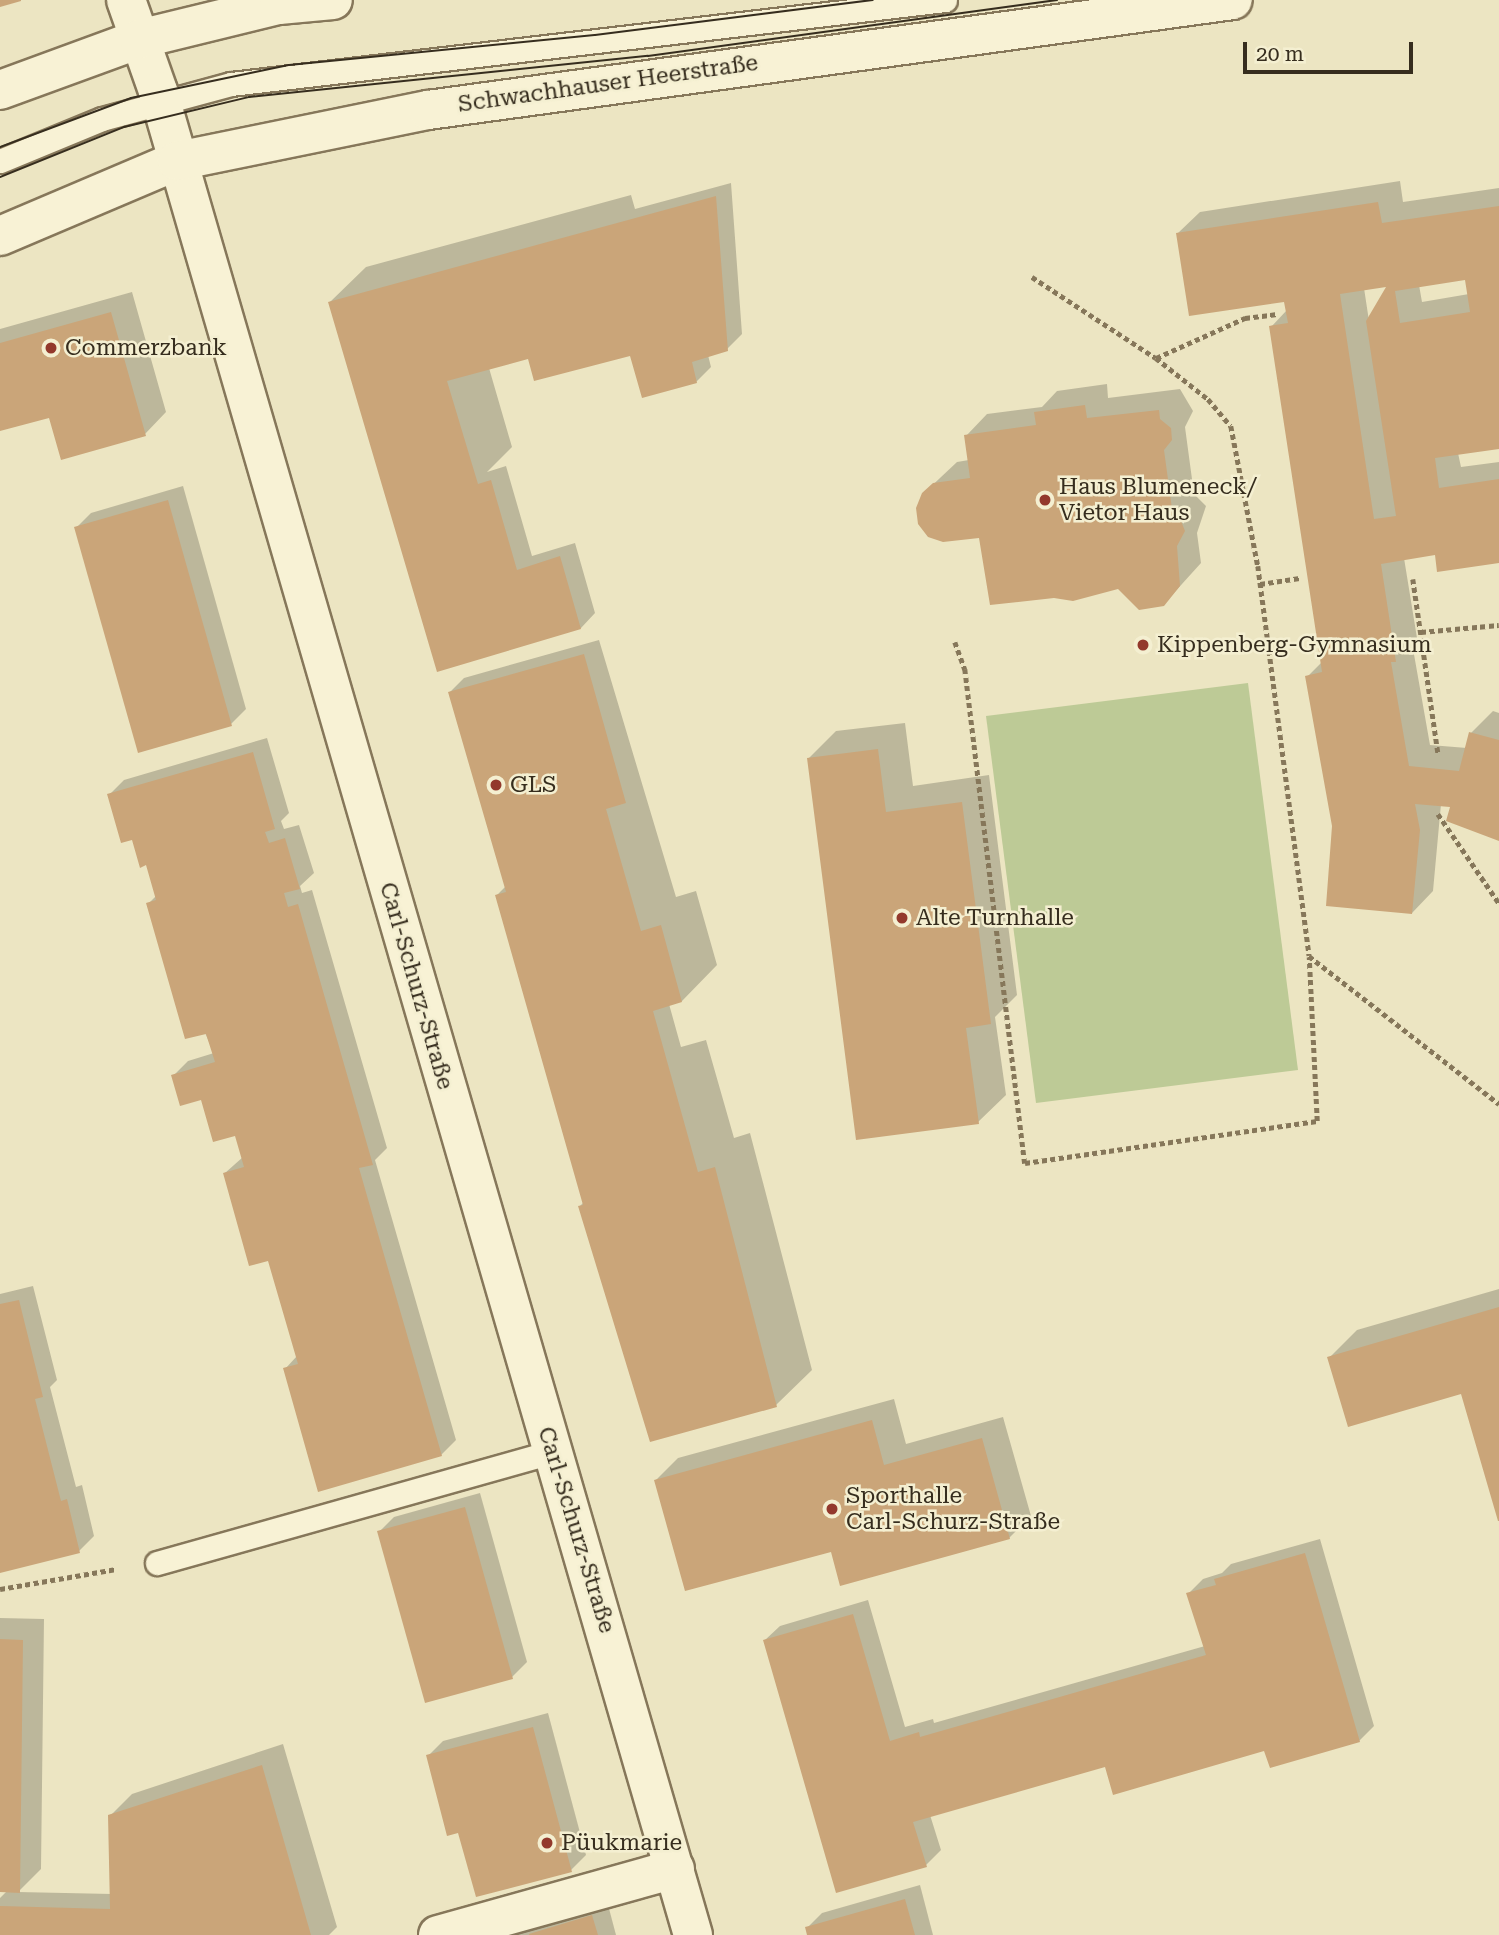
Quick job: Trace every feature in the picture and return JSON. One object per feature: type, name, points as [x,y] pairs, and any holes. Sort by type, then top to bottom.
[{"type":"street","name":"Carl-Schurz-Straße","points":[[126,0],[161,101],[693,1935]]},
{"type":"street","points":[[0,90],[139,39],[279,5],[333,0]]},
{"type":"street","name":"Schwachhauser Heerstraße","points":[[0,236],[177,162],[428,110],[1233,0]]},
{"type":"street","points":[[438,1935],[675,1869]]},
{"type":"lane","points":[[0,161],[102,119],[161,101],[243,82],[945,0]]},
{"type":"lane","points":[[157,1563],[552,1452]]},
{"type":"path","points":[[956,642],[964,669],[1025,1163],[1317,1121],[1310,956],[1260,584],[1231,426],[1208,399],[1156,358],[1032,277]]},
{"type":"path","points":[[1156,358],[1245,318],[1277,314]]},
{"type":"path","points":[[1260,584],[1300,578]]},
{"type":"path","points":[[1413,579],[1438,752]]},
{"type":"path","points":[[1421,632],[1499,625]]},
{"type":"path","points":[[1438,814],[1499,902]]},
{"type":"path","points":[[1310,956],[1499,1104]]},
{"type":"path","points":[[0,1590],[157,1563]]},
{"type":"green space","points":[[1248,683],[1298,1070],[1036,1103],[986,716]]},
{"type":"building","points":[[0,0],[21,0],[21,1],[0,7]]},
{"type":"building","points":[[716,196],[728,351],[692,362],[697,383],[642,398],[630,356],[534,381],[528,359],[447,381],[478,484],[491,480],[517,570],[560,556],[581,629],[437,672],[328,302]]},
{"type":"building","points":[[1378,202],[1382,223],[1499,206],[1499,449],[1435,458],[1439,488],[1499,479],[1499,563],[1437,572],[1435,555],[1381,564],[1396,662],[1391,662],[1409,766],[1459,771],[1469,732],[1499,740],[1499,841],[1446,821],[1450,807],[1415,804],[1420,830],[1412,914],[1326,906],[1332,826],[1305,676],[1322,672],[1269,326],[1288,323],[1284,302],[1189,316],[1176,233]],"holes":[[[1465,280],[1470,312],[1400,323],[1395,291]],[[1386,287],[1366,321],[1396,516],[1374,519],[1340,294]]]},
{"type":"building","points":[[111,312],[146,436],[61,460],[49,418],[0,431],[0,343]]},
{"type":"building","name":"Haus Blumeneck/ Vietor Haus","points":[[1085,405],[1087,418],[1159,410],[1160,419],[1171,428],[1172,440],[1164,450],[1173,516],[1181,521],[1185,531],[1177,546],[1180,586],[1164,606],[1139,610],[1118,589],[1073,601],[1054,598],[990,605],[979,538],[943,542],[928,537],[918,524],[916,508],[922,493],[933,483],[970,478],[964,435],[1036,425],[1034,412]]},
{"type":"building","points":[[168,500],[232,726],[138,753],[74,527]]},
{"type":"building","points":[[584,654],[626,803],[606,809],[641,931],[661,925],[682,1002],[653,1011],[698,1172],[715,1167],[777,1407],[650,1442],[578,1206],[583,1205],[495,895],[506,892],[448,692]]},
{"type":"building","name":"Alte Turnhalle","points":[[878,749],[886,812],[962,802],[991,1024],[966,1028],[979,1124],[856,1140],[807,758]]},
{"type":"building","points":[[253,752],[275,829],[265,832],[269,843],[285,838],[300,889],[284,893],[288,907],[298,904],[373,1165],[359,1168],[442,1456],[318,1492],[283,1368],[298,1364],[268,1261],[249,1266],[223,1173],[244,1167],[235,1136],[213,1142],[201,1100],[180,1106],[171,1075],[215,1062],[206,1034],[185,1039],[146,903],[156,900],[146,865],[140,868],[132,840],[121,843],[107,794]]},
{"type":"building","points":[[19,1300],[43,1397],[35,1399],[61,1501],[67,1499],[80,1553],[0,1573],[0,1304]]},
{"type":"building","points":[[1499,1307],[1498,1521],[1461,1394],[1348,1427],[1327,1357]]},
{"type":"building","name":"Sporthalle Carl-Schurz-Straße","points":[[872,1420],[884,1465],[982,1438],[1010,1539],[840,1586],[831,1552],[685,1591],[654,1480]]},
{"type":"building","points":[[465,1507],[513,1679],[425,1703],[377,1531]]},
{"type":"building","points":[[1305,1553],[1360,1742],[1270,1768],[1264,1751],[1113,1795],[1105,1767],[913,1822],[927,1867],[836,1893],[763,1640],[853,1614],[890,1741],[919,1732],[920,1737],[1206,1655],[1186,1593],[1216,1585],[1214,1579]]},
{"type":"building","points":[[0,1639],[23,1640],[20,1893],[0,1892]]},
{"type":"building","points":[[533,1727],[572,1872],[476,1897],[458,1833],[447,1836],[426,1755]]},
{"type":"building","points":[[262,1765],[311,1935],[0,1935],[0,1906],[110,1909],[108,1815]]},
{"type":"building","points":[[905,1899],[915,1935],[807,1935],[805,1927]]},
{"type":"building","points":[[592,1915],[598,1935],[529,1935],[529,1934]]},
{"type":"tram line","points":[[0,147],[131,98],[289,65],[595,35],[873,0]]},
{"type":"tram line","points":[[0,177],[124,127],[249,97],[648,56],[1057,0]]},
{"type":"place","name":"Commerzbank","points":[[51,348]]},
{"type":"place","name":"Haus Blumeneck/ Vietor Haus","points":[[1045,500]]},
{"type":"place","name":"Kippenberg-Gymnasium","points":[[1143,645]]},
{"type":"place","name":"GLS","points":[[496,785]]},
{"type":"place","name":"Alte Turnhalle","points":[[902,918]]},
{"type":"place","name":"Sporthalle Carl-Schurz-Straße","points":[[832,1509]]},
{"type":"place","name":"Püukmarie","points":[[547,1843]]}]
